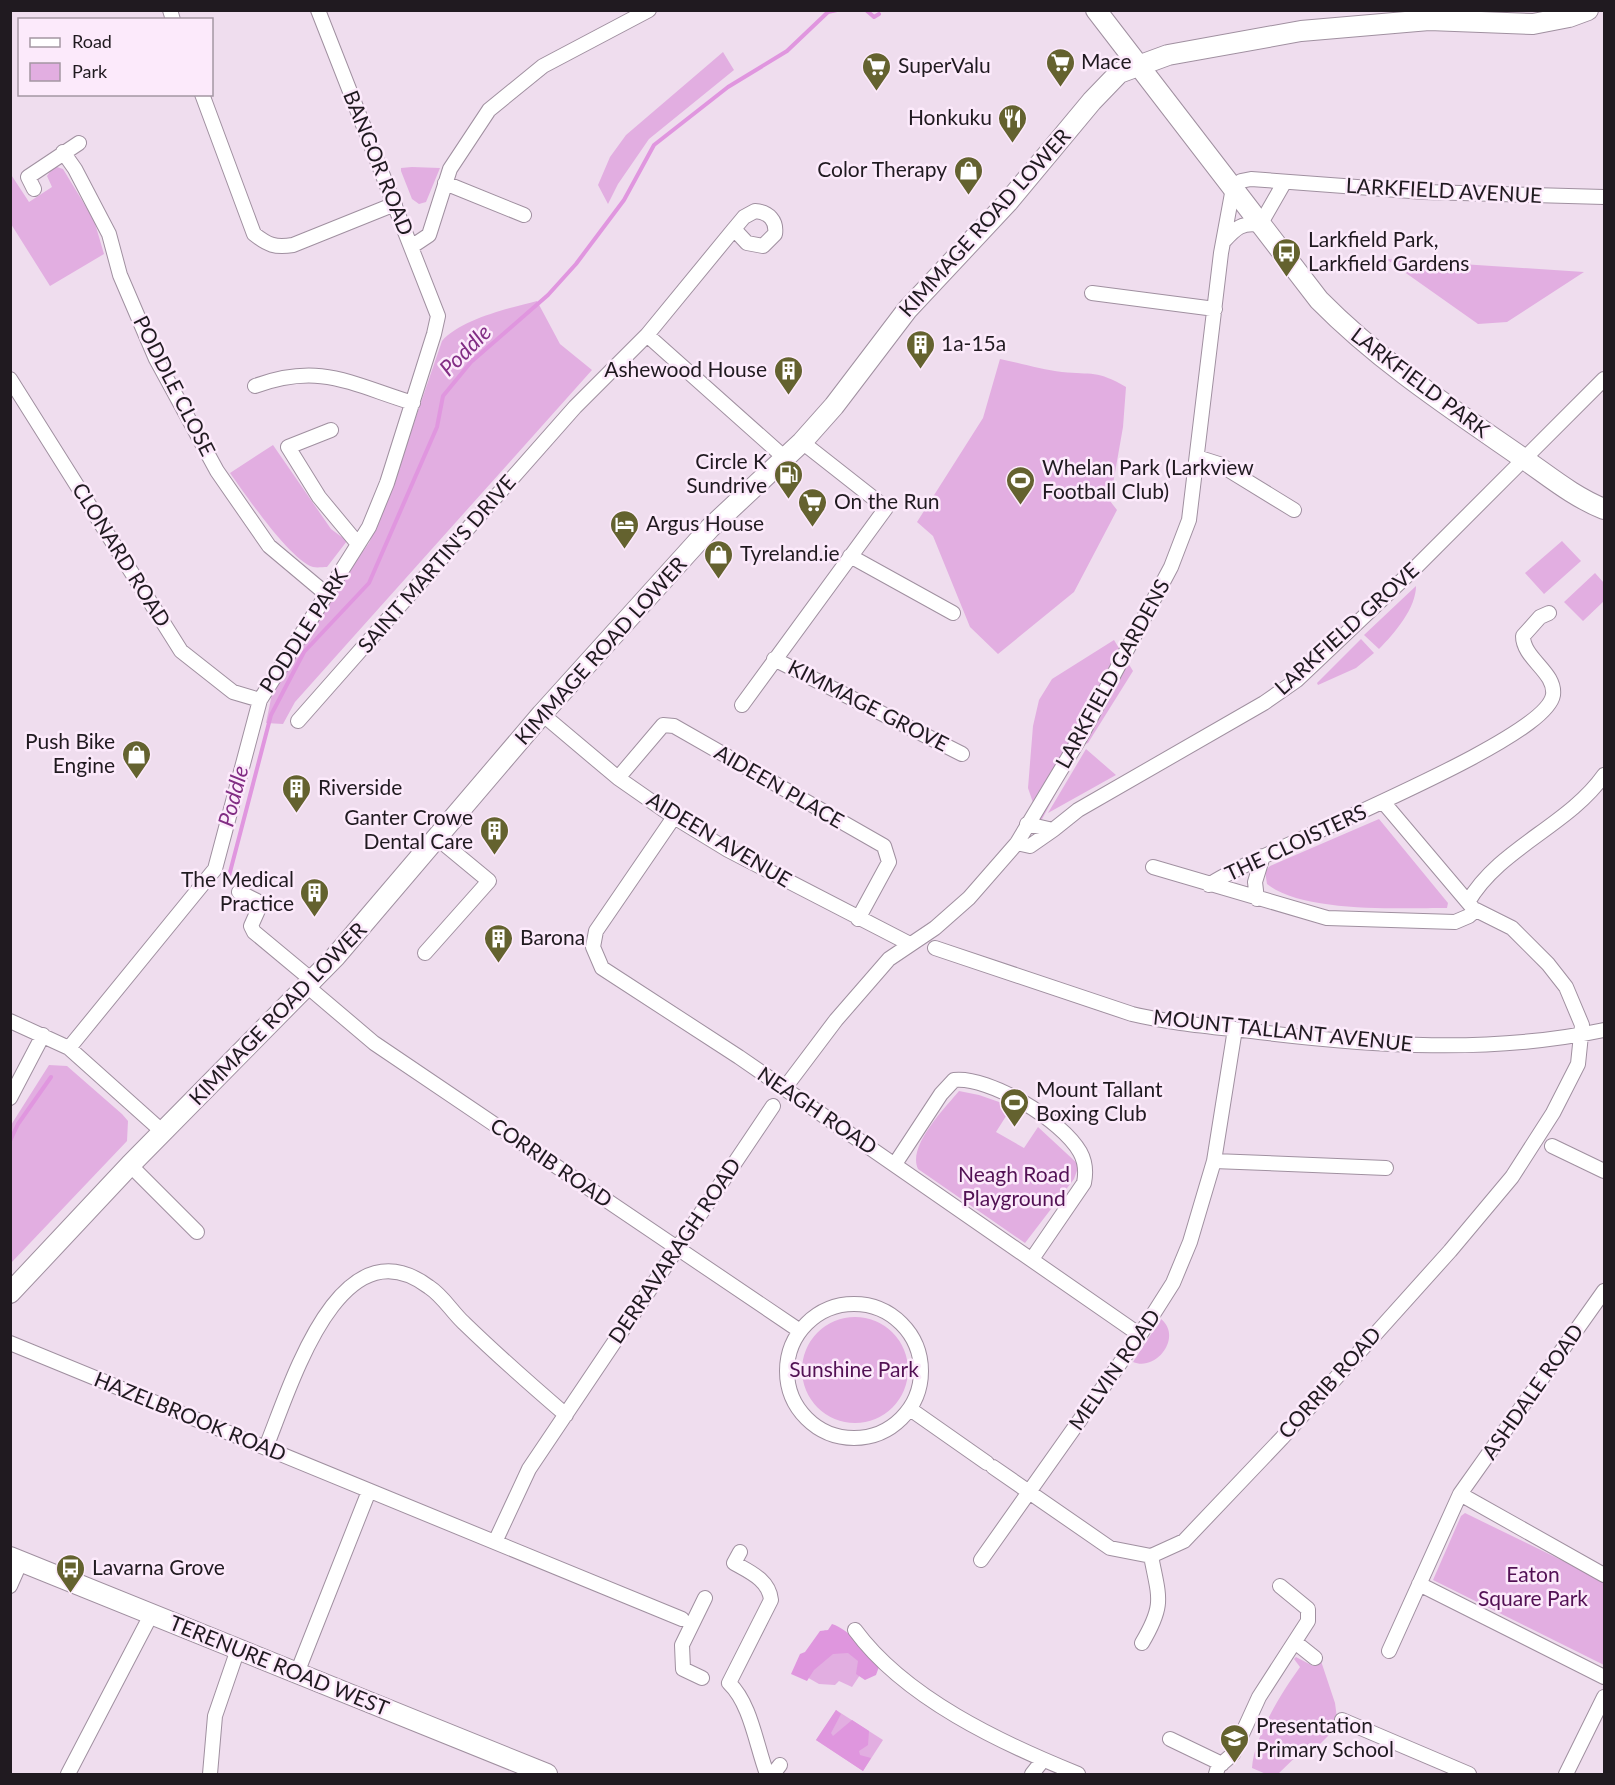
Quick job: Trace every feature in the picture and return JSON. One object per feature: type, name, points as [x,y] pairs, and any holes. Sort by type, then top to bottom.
[{"type":"main road","points":[[1096,10],[1136,65],[1233,188]]},
{"type":"main road","name":"KIMMAGE ROAD LOWER","points":[[10,1293],[130,1165],[311,984],[542,714],[710,528],[802,442],[834,406],[907,310],[1008,202],[1092,101],[1119,73],[1136,65],[1229,42],[1301,32],[1396,22],[1503,17],[1569,17],[1588,10]]},
{"type":"main road","name":"LARKFIELD PARK","points":[[1233,188],[1319,300],[1345,327],[1399,371],[1560,485],[1587,502],[1605,509]]},
{"type":"main road","name":"TERENURE ROAD WEST","points":[[16,1559],[547,1774]]},
{"type":"street","points":[[411,247],[429,236],[445,183],[465,144],[489,110],[543,66],[649,10]]},
{"type":"street","points":[[1456,20],[1477,10]]},
{"type":"street","name":"BANGOR ROAD","points":[[323,12],[438,316]]},
{"type":"street","points":[[203,96],[254,234],[268,245],[280,247],[293,244],[395,204]]},
{"type":"street","points":[[34,189],[28,177],[79,143]]},
{"type":"street","name":"PODDLE CLOSE","points":[[63,152],[75,169],[109,234],[120,275],[156,359],[217,471],[269,546],[325,593]]},
{"type":"street","name":"LARKFIELD AVENUE","points":[[1233,188],[1241,181],[1251,179],[1478,195],[1605,197]]},
{"type":"street","points":[[445,183],[525,215]]},
{"type":"street","points":[[1223,243],[1235,228],[1246,223],[1260,225],[1284,183]]},
{"type":"street","name":"LARKFIELD GARDENS","points":[[910,944],[935,928],[991,874],[1017,843],[1081,736],[1171,567],[1189,520],[1223,243],[1233,188]]},
{"type":"street","name":"SAINT MARTIN'S DRIVE","points":[[298,722],[575,407],[647,335],[734,230]]},
{"type":"street","points":[[1092,293],[1215,309]]},
{"type":"street","name":"PODDLE PARK","points":[[69,1048],[215,869],[260,700],[325,593],[358,544],[387,483],[438,316]]},
{"type":"street","points":[[647,335],[785,458]]},
{"type":"street","points":[[255,386],[275,386],[308,374],[331,376],[413,403]]},
{"type":"street","name":"CLONARD ROAD","points":[[10,379],[181,651],[234,692],[260,700]]},
{"type":"street","name":"LARKFIELD GROVE","points":[[1017,843],[1030,846],[1078,810],[1255,708],[1297,680],[1605,379]]},
{"type":"street","points":[[331,430],[288,447],[319,497],[358,544]]},
{"type":"street","name":"KIMMAGE GROVE","points":[[742,705],[885,508],[802,442]]},
{"type":"street","points":[[1197,457],[1219,464],[1294,510]]},
{"type":"street","points":[[850,556],[953,614]]},
{"type":"street","name":"THE CLOISTERS","points":[[1209,885],[1225,874],[1263,856],[1384,803],[1512,733],[1547,709],[1550,703],[1551,683],[1528,653],[1523,636],[1540,617],[1549,614]]},
{"type":"street","name":"KIMMAGE GROVE","points":[[774,659],[962,754]]},
{"type":"street","name":"AIDEEN AVENUE","points":[[542,714],[618,778],[674,817],[729,850],[910,944]]},
{"type":"street","name":"AIDEEN PLACE","points":[[618,778],[663,725],[674,726],[884,846],[889,862],[858,919]]},
{"type":"street","points":[[1472,906],[1483,878],[1552,827],[1605,774]]},
{"type":"street","name":"THE CLOISTERS","points":[[1384,803],[1472,906],[1512,928],[1548,964],[1566,987],[1582,1025],[1581,1035]]},
{"type":"street","name":"NEAGH ROAD","points":[[674,817],[596,931],[593,947],[602,968],[739,1057],[1140,1335]]},
{"type":"street","points":[[1027,824],[1053,830]]},
{"type":"street","points":[[425,953],[489,881],[437,838]]},
{"type":"street","points":[[1257,899],[1255,882],[1263,856]]},
{"type":"street","name":"THE CLOISTERS","points":[[1153,867],[1257,899],[1337,919],[1455,922],[1469,916],[1472,906]]},
{"type":"street","name":"CORRIB ROAD","points":[[239,892],[257,901],[259,908],[251,926],[254,932],[374,1043],[800,1331]]},
{"type":"street","points":[[784,1089],[872,978],[889,959],[910,944]]},
{"type":"street","name":"MOUNT TALLANT AVENUE","points":[[935,948],[1132,1014],[1159,1020],[1410,1046],[1581,1035],[1605,1030]]},
{"type":"street","points":[[10,1021],[69,1048],[164,1132]]},
{"type":"street","name":"MELVIN ROAD","points":[[981,1560],[1140,1335],[1173,1282],[1190,1242],[1214,1161],[1235,1029]]},
{"type":"street","points":[[10,1098],[44,1035]]},
{"type":"street","name":"CORRIB ROAD","points":[[1151,1556],[1184,1541],[1282,1438],[1464,1235],[1512,1177],[1553,1113],[1578,1064],[1581,1035]]},
{"type":"street","name":"NEAGH ROAD","points":[[895,1164],[941,1094],[954,1080],[972,1080],[1000,1090],[1037,1111],[1080,1151],[1086,1173],[1084,1183],[1032,1259]]},
{"type":"street","name":"DERRAVARAGH ROAD","points":[[495,1542],[529,1470],[773,1106]]},
{"type":"street","points":[[1551,1146],[1605,1171]]},
{"type":"street","points":[[1214,1161],[1386,1168]]},
{"type":"street","points":[[130,1165],[198,1232]]},
{"type":"street","points":[[266,1447],[308,1344],[329,1310],[349,1287],[368,1274],[387,1271],[401,1272],[431,1287],[462,1322],[566,1415]]},
{"type":"street","name":"ASHDALE ROAD","points":[[1389,1651],[1460,1494],[1605,1291]]},
{"type":"street","points":[[861,1304],[883,1309],[902,1323],[916,1342],[922,1364],[920,1388],[910,1409],[886,1430],[854,1438],[823,1430],[809,1420],[791,1394],[787,1378],[790,1353],[800,1331],[816,1315],[837,1305],[861,1304]]},
{"type":"street","name":"HAZELBROOK ROAD","points":[[10,1343],[51,1362],[266,1447],[682,1619]]},
{"type":"street","points":[[910,1409],[1110,1548],[1151,1556],[1160,1604],[1153,1626],[1142,1643]]},
{"type":"street","points":[[297,1673],[369,1491]]},
{"type":"street","points":[[1460,1494],[1605,1575]]},
{"type":"street","points":[[740,1552],[735,1563],[764,1583],[770,1590],[771,1600],[729,1683],[746,1704],[756,1744],[768,1774]]},
{"type":"street","points":[[10,1586],[16,1559]]},
{"type":"street","points":[[1419,1584],[1605,1677]]},
{"type":"street","points":[[1170,1739],[1219,1769],[1233,1754],[1259,1697],[1308,1621],[1308,1609],[1280,1586]]},
{"type":"street","points":[[702,1678],[683,1669],[682,1645],[705,1598]]},
{"type":"street","points":[[68,1774],[118,1683],[151,1615]]},
{"type":"street","points":[[855,1630],[870,1650],[944,1709],[969,1724],[1043,1760],[1078,1774]]},
{"type":"street","points":[[1295,1642],[1315,1658]]},
{"type":"street","points":[[210,1774],[214,1716],[238,1649]]},
{"type":"street","points":[[1566,1774],[1605,1697]]},
{"type":"street","points":[[1342,1720],[1469,1774]]},
{"type":"street","points":[[1032,1774],[1043,1760]]},
{"type":"green space","points":[[723,52],[734,70],[649,139],[618,184],[608,204],[598,185],[610,157],[626,135]]},
{"type":"green space","points":[[54,166],[63,169],[94,220],[104,254],[50,286],[11,224],[10,173],[29,202],[52,187],[47,176]]},
{"type":"green space","points":[[401,168],[440,168],[426,202],[419,204],[412,199]]},
{"type":"green space","points":[[1386,259],[1584,272],[1507,322],[1478,324]]},
{"type":"green space","points":[[537,301],[560,344],[592,370],[295,702],[283,724],[266,723],[276,674],[296,640],[369,543],[384,510],[442,341],[461,326],[500,311]]},
{"type":"green space","name":"Whelan Park (Larkview Football Club)","points":[[1000,359],[1054,371],[1101,376],[1126,387],[1123,427],[1110,501],[1117,510],[1074,592],[998,654],[970,627],[933,536],[917,522],[983,418]]},
{"type":"green space","points":[[273,445],[331,529],[347,541],[327,567],[313,567],[292,552],[268,525],[230,473]]},
{"type":"green space","points":[[1562,541],[1581,561],[1544,594],[1525,573]]},
{"type":"green space","points":[[1595,573],[1604,583],[1604,601],[1583,621],[1564,602]]},
{"type":"green space","points":[[1416,586],[1409,611],[1398,628],[1379,649],[1364,635]]},
{"type":"green space","points":[[1361,639],[1374,653],[1356,668],[1318,685],[1317,683]]},
{"type":"green space","points":[[1114,640],[1133,671],[1088,743],[1081,746],[1040,823],[1028,788],[1033,726],[1039,700],[1052,679]]},
{"type":"green space","points":[[1086,749],[1116,775],[1048,813]]},
{"type":"green space","points":[[1379,819],[1448,903],[1447,908],[1379,908],[1327,904],[1283,893],[1267,884],[1265,871],[1270,866]]},
{"type":"green space","points":[[49,1065],[67,1066],[122,1114],[128,1121],[127,1141],[11,1263],[11,1125]]},
{"type":"green space","name":"Neagh Road Playground","points":[[959,1091],[1002,1103],[1008,1113],[996,1132],[1024,1148],[1038,1127],[1079,1165],[1074,1179],[1025,1243],[918,1169],[916,1160],[922,1139]]},
{"type":"green space","name":"Sunshine Park","points":[[855,1317],[875,1321],[892,1333],[904,1350],[908,1370],[904,1390],[892,1407],[875,1419],[855,1423],[835,1419],[818,1407],[806,1390],[802,1370],[806,1350],[818,1333],[835,1321]]},
{"type":"green space","points":[[1161,1319],[1167,1326],[1169,1335],[1164,1351],[1150,1362],[1142,1364],[1133,1362]]},
{"type":"green space","name":"Eaton Square Park","points":[[1465,1513],[1604,1581],[1604,1665],[1433,1580],[1461,1516]]},
{"type":"green space","points":[[825,1630],[866,1666],[852,1687],[839,1681],[835,1685],[819,1684],[798,1672]]},
{"type":"green space","points":[[1296,1657],[1313,1666],[1320,1658],[1335,1703],[1338,1726],[1320,1744],[1310,1743],[1278,1774],[1266,1774],[1252,1768],[1254,1755],[1270,1715],[1300,1667],[1294,1659]]},
{"type":"green space","points":[[836,1710],[883,1740],[863,1771],[816,1740]]},
{"type":"shaded area","points":[[832,1624],[851,1636],[880,1664],[876,1675],[865,1680],[856,1674],[858,1661],[848,1653],[833,1654],[814,1670],[807,1681],[791,1674],[800,1654],[805,1652],[820,1631],[828,1630]]},
{"type":"shaded area","points":[[836,1710],[841,1714],[831,1733],[833,1736],[852,1720],[869,1731],[868,1745],[859,1751],[860,1755],[871,1758],[863,1771],[816,1740]]},
{"type":"waterway","name":"Poddle","points":[[229,876],[271,715],[304,652],[369,583],[437,427],[443,396],[471,362],[548,295],[576,264],[624,200],[654,145],[728,87],[787,51],[828,12],[837,10]]},
{"type":"waterway","name":"Poddle","points":[[866,10],[874,17],[879,14]]},
{"type":"waterway","name":"Poddle","points":[[10,1141],[18,1124],[51,1077]]},
{"type":"place","name":"Mace","points":[[1060,88]]},
{"type":"place","name":"SuperValu","points":[[877,92]]},
{"type":"place","name":"Honkuku","points":[[1013,144]]},
{"type":"place","name":"Color Therapy","points":[[968,196]]},
{"type":"place","name":"Larkfield Park, Larkfield Gardens","points":[[1287,278]]},
{"type":"place","name":"1a-15a","points":[[920,370]]},
{"type":"place","name":"Ashewood House","points":[[788,396]]},
{"type":"place","name":"Circle K Sundrive","points":[[788,500]]},
{"type":"place","name":"Whelan Park (Larkview Football Club)","points":[[1021,506]]},
{"type":"place","name":"On the Run","points":[[813,528]]},
{"type":"place","name":"Argus House","points":[[625,550]]},
{"type":"place","name":"Tyreland.ie","points":[[719,580]]},
{"type":"place","name":"Push Bike Engine","points":[[136,780]]},
{"type":"place","name":"Riverside","points":[[297,814]]},
{"type":"place","name":"Ganter Crowe Dental Care","points":[[494,856]]},
{"type":"place","name":"The Medical Practice","points":[[315,918]]},
{"type":"place","name":"Barona","points":[[499,964]]},
{"type":"place","name":"Mount Tallant Boxing Club","points":[[1015,1128]]},
{"type":"place","name":"Lavarna Grove","points":[[71,1594]]},
{"type":"place","name":"Presentation Primary School","points":[[1235,1764]]}]
